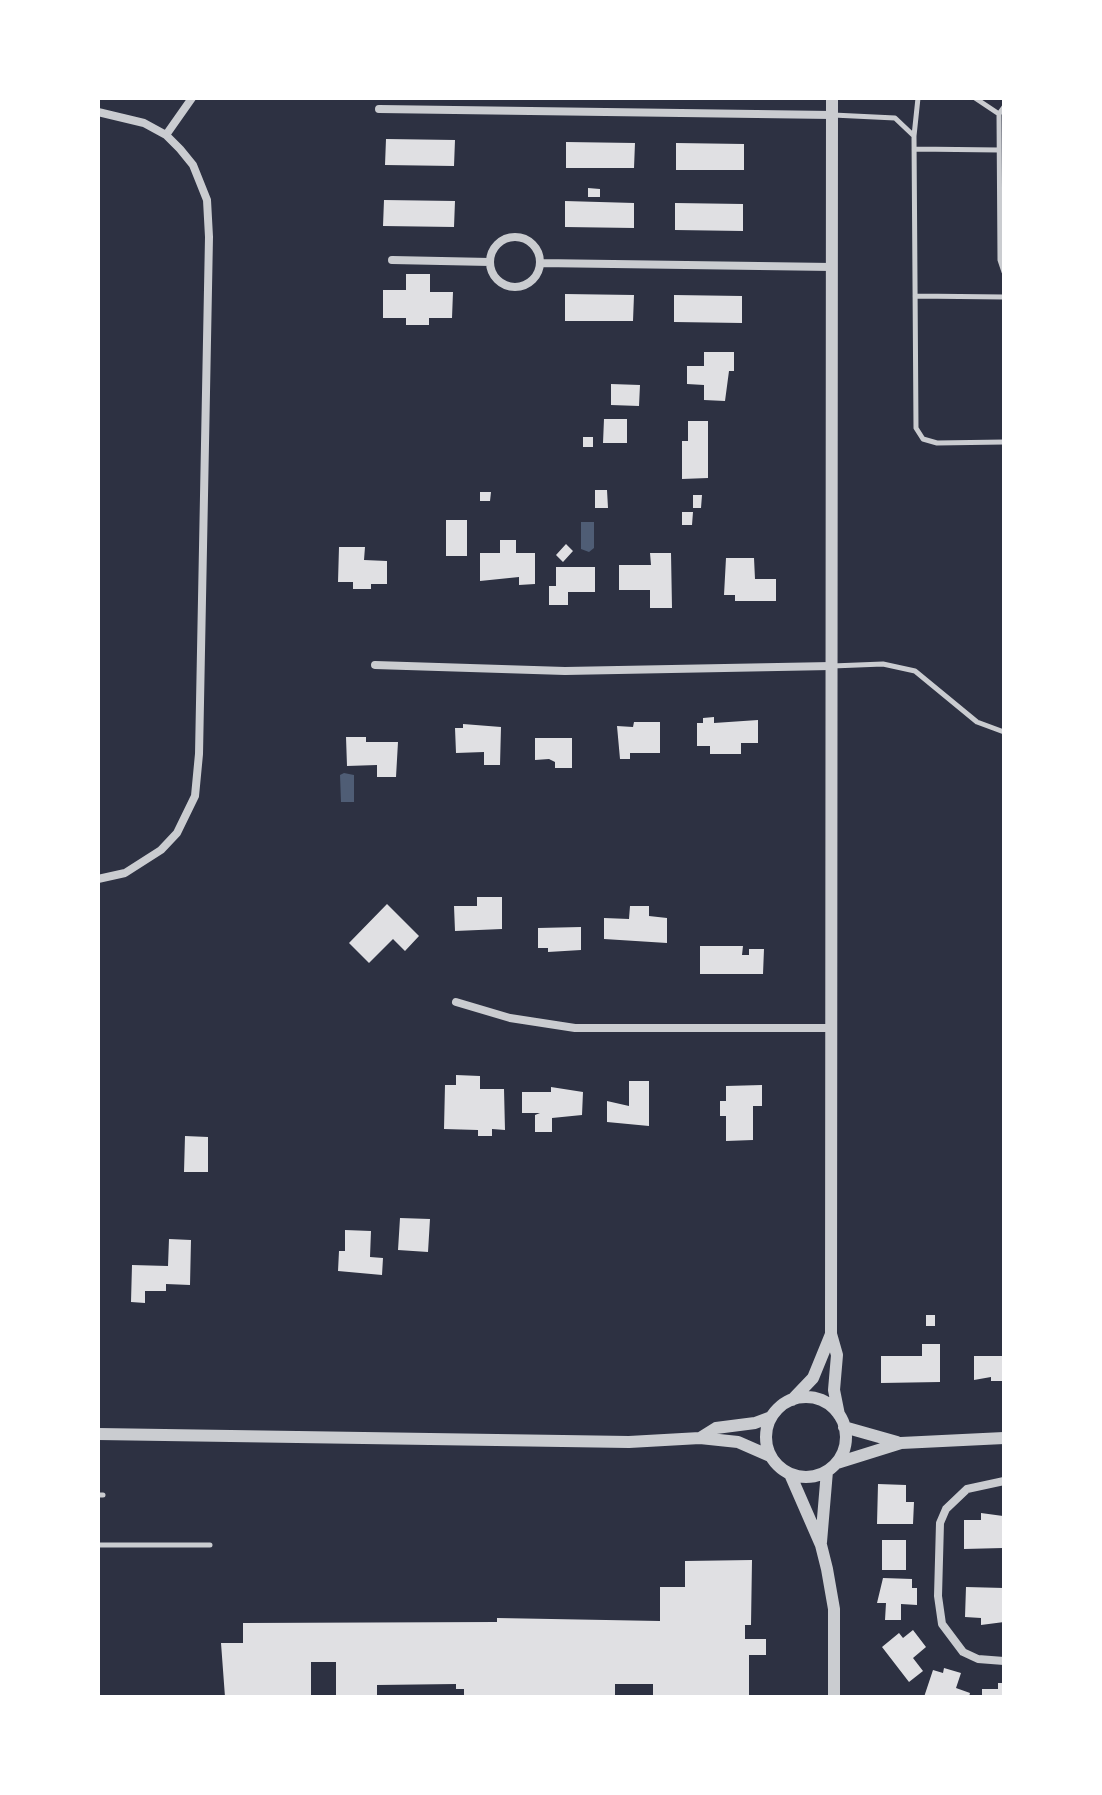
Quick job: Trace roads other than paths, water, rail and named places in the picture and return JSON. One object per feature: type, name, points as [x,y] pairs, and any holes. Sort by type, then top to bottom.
[{"type":"street","points":[[166,135],[192,98]]},
{"type":"street","points":[[821,1545],[832,1467],[843,1452],[842,1421],[834,1390],[837,1355],[831,1334],[832,98]]},
{"type":"street","points":[[379,109],[832,115]]},
{"type":"street","points":[[98,112],[128,117],[166,135],[186,157],[201,182],[207,200],[209,237],[199,754],[195,796],[177,833],[140,866],[98,879]]},
{"type":"street","points":[[515,237],[536,248],[540,263],[535,277],[515,287],[494,277],[490,262],[494,247],[515,237]]},
{"type":"street","points":[[392,260],[490,262]]},
{"type":"street","points":[[540,263],[832,267]]},
{"type":"street","points":[[375,665],[565,671],[831,666]]},
{"type":"street","points":[[456,1002],[510,1018],[575,1028],[831,1028]]},
{"type":"street","points":[[700,1438],[716,1428],[755,1423],[771,1417],[813,1378],[831,1334]]},
{"type":"street","points":[[792,1400],[819,1399],[842,1421],[901,1443]]},
{"type":"street","points":[[770,1456],[766,1430],[771,1417]]},
{"type":"street","points":[[98,1434],[629,1442],[700,1438],[729,1440],[770,1456],[790,1474],[821,1545],[834,1609],[834,1697]]},
{"type":"street","points":[[790,1474],[802,1477],[901,1443],[1004,1438]]},
{"type":"street","points":[[1004,1481],[967,1489],[946,1509],[940,1523],[938,1596],[942,1624],[963,1652],[978,1659],[1004,1661]]},
{"type":"lane","points":[[918,98],[914,136],[916,428],[923,439],[937,443],[1004,442]]},
{"type":"lane","points":[[975,98],[999,114]]},
{"type":"lane","points":[[1004,107],[999,114],[1000,260],[1004,272]]},
{"type":"lane","points":[[832,115],[895,118],[914,136]]},
{"type":"lane","points":[[914,149],[999,150]]},
{"type":"lane","points":[[915,296],[1004,297]]},
{"type":"lane","points":[[831,666],[883,664],[915,671],[977,722],[1004,732]]},
{"type":"lane","points":[[98,1545],[210,1545]]},
{"type":"water","points":[[581,522],[594,522],[594,548],[589,552],[581,549]]},
{"type":"water","points":[[340,775],[354,775],[354,802],[341,802]]}]
